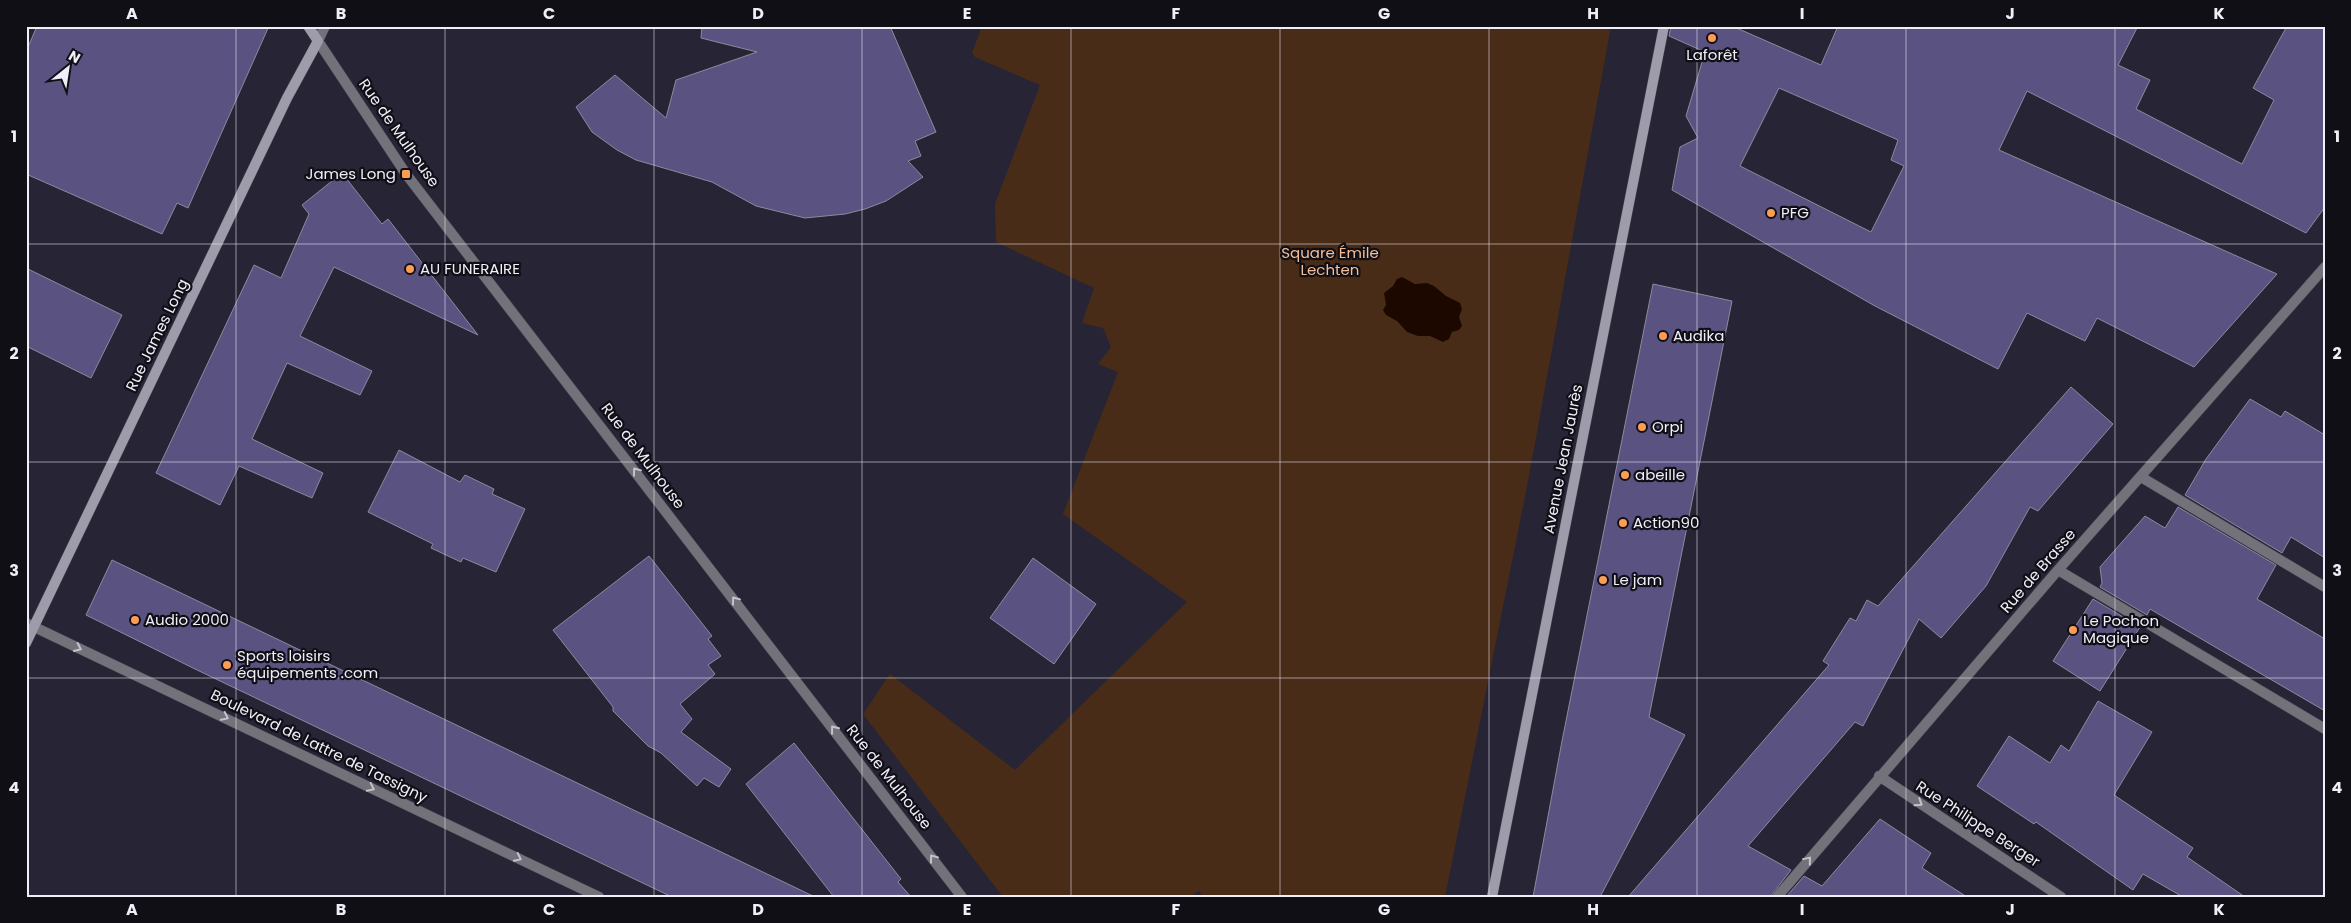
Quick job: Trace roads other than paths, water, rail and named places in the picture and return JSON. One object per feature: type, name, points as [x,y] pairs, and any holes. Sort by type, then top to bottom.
[{"type":"main road","name":"Rue de Mulhouse","points":[[308,26],[318,41]]},
{"type":"main road","name":"Avenue Jean Jaurès","points":[[1492,897],[1664,26]]},
{"type":"main road","name":"Rue James Long","points":[[26,643],[30,625],[287,98],[318,41]]},
{"type":"street","points":[[318,41],[325,26]]},
{"type":"street","name":"Rue de Mulhouse","points":[[318,41],[406,174],[962,897]]},
{"type":"street","name":"Rue de Brasse","points":[[1776,897],[2058,570],[2142,477],[2325,266]]},
{"type":"street","points":[[2142,477],[2325,587]]},
{"type":"street","points":[[2058,570],[2325,729]]},
{"type":"street","name":"Boulevard de Lattre de Tassigny","points":[[30,625],[599,897]]},
{"type":"street","name":"Rue Philippe Berger","points":[[1879,776],[2062,897]]},
{"type":"place","name":"Laforêt","points":[[1712,38]]},
{"type":"place","name":"James Long","points":[[406,174]]},
{"type":"place","name":"PFG","points":[[1771,213]]},
{"type":"place","name":"AU FUNERAIRE","points":[[410,269]]},
{"type":"place","name":"Audika","points":[[1663,336]]},
{"type":"place","name":"Orpi","points":[[1642,427]]},
{"type":"place","name":"abeille","points":[[1625,475]]},
{"type":"place","name":"Action90","points":[[1623,523]]},
{"type":"place","name":"Le jam","points":[[1603,580]]},
{"type":"place","name":"Audio 2000","points":[[135,620]]},
{"type":"place","name":"Le Pochon Magique","points":[[2073,630]]},
{"type":"place","name":"Sports loisirs équipements .com","points":[[227,665]]},
{"type":"park label","name":"Square Émile Lechten","points":[[1330,262]]}]
